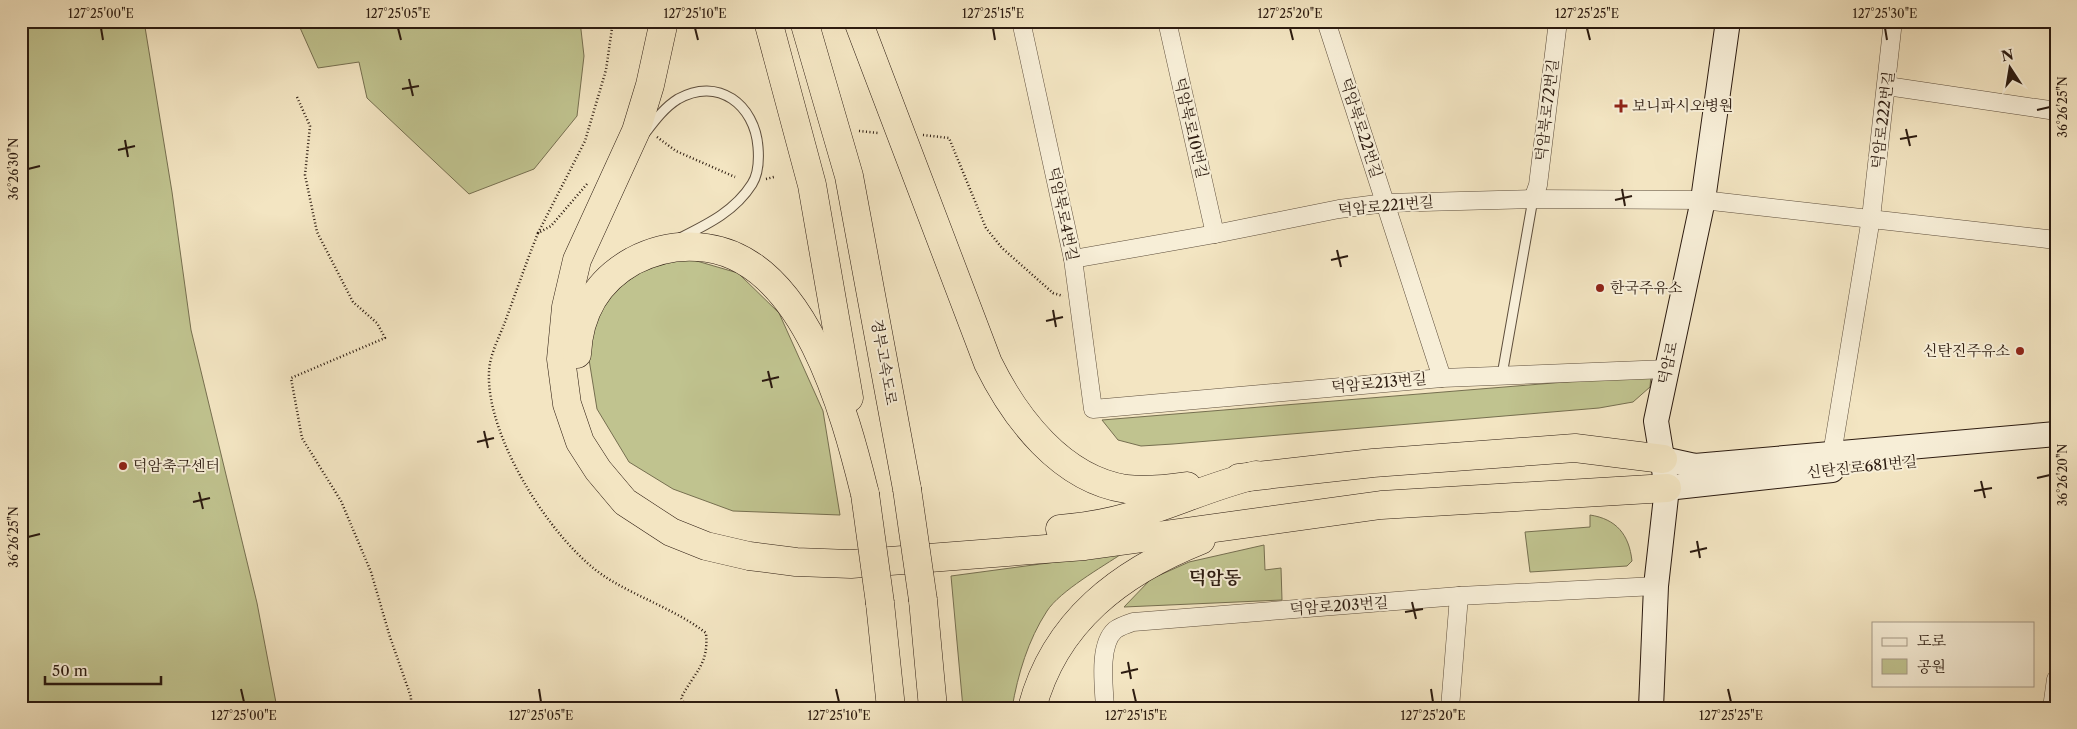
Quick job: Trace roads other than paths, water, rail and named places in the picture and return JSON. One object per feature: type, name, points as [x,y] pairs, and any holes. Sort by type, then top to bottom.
[{"type":"highway","points":[[664,21],[650,85],[622,164],[581,248],[573,274],[563,330],[562,376],[570,416],[580,442],[598,470],[625,502],[655,523],[688,540],[727,552],[780,561],[851,564],[1085,546],[1381,505],[1667,488]]},
{"type":"highway","points":[[768,21],[812,185],[865,494],[880,603],[891,708]]},
{"type":"highway","name":"경부고속도로","points":[[804,21],[849,176],[907,489],[923,600],[933,708]]},
{"type":"highway","points":[[858,21],[988,363],[1010,406],[1066,463],[1095,479],[1124,488],[1174,488],[1256,475],[1373,463],[1575,448],[1663,459]]},
{"type":"highway","points":[[865,494],[845,421],[823,364],[798,315],[779,289],[754,268],[727,253],[698,247],[683,247],[653,252],[612,275],[592,298],[581,325],[578,339],[580,383],[593,428],[602,445],[623,474],[651,498],[704,527],[746,539],[816,547],[1002,535],[1108,523],[1209,488],[1256,475]]},
{"type":"highway","points":[[1032,708],[1036,694],[1056,653],[1072,628],[1099,598],[1135,571],[1157,559],[1223,531],[1247,524]]},
{"type":"main road","name":"덕암로","points":[[1651,708],[1656,586],[1667,488],[1656,421],[1703,200],[1728,21]]},
{"type":"main road","name":"신탄진로681번길","points":[[1663,459],[1695,466],[2056,434]]},
{"type":"main road","name":"신탄진로681번길","points":[[1667,488],[2056,448]]},
{"type":"street","name":"덕암북로4번길","points":[[1021,21],[1073,259],[1093,409]]},
{"type":"street","name":"덕암북로10번길","points":[[1167,21],[1215,234]]},
{"type":"street","name":"덕암북로22번길","points":[[1326,21],[1442,378]]},
{"type":"street","name":"덕암북로72번길","points":[[1533,198],[1538,184],[1558,21]]},
{"type":"street","name":"덕암로222번길","points":[[1871,218],[1893,21]]},
{"type":"street","points":[[1887,86],[2056,111]]},
{"type":"street","name":"덕암로221번길","points":[[1073,259],[1215,234],[1339,209],[1385,203],[1533,198],[1703,200]]},
{"type":"street","points":[[1703,200],[2056,240]]},
{"type":"street","name":"신탄진로681번길","points":[[1832,454],[1871,218]]},
{"type":"street","name":"덕암로213번길","points":[[1093,409],[1442,378],[1667,369]]},
{"type":"street","name":"덕암로203번길","points":[[1105,708],[1103,659],[1106,645],[1114,631],[1133,622],[1459,596],[1656,586]]},
{"type":"street","points":[[1450,708],[1459,596]]},
{"type":"street","points":[[2052,708],[2056,679]]},
{"type":"lane","points":[[622,164],[663,111],[679,99],[690,94],[707,91],[726,95],[742,105],[753,123],[758,142],[758,164],[753,182],[747,191],[716,220],[653,252]]},
{"type":"lane","points":[[1502,375],[1533,198]]},
{"type":"place","name":"보니파시오병원","points":[[1621,106]]},
{"type":"place","name":"한국주유소","points":[[1600,288]]},
{"type":"place","name":"신탄진주유소","points":[[2020,351]]},
{"type":"place","name":"덕암축구센터","points":[[123,466]]},
{"type":"district","name":"덕암동","points":[[1215,578]]}]
